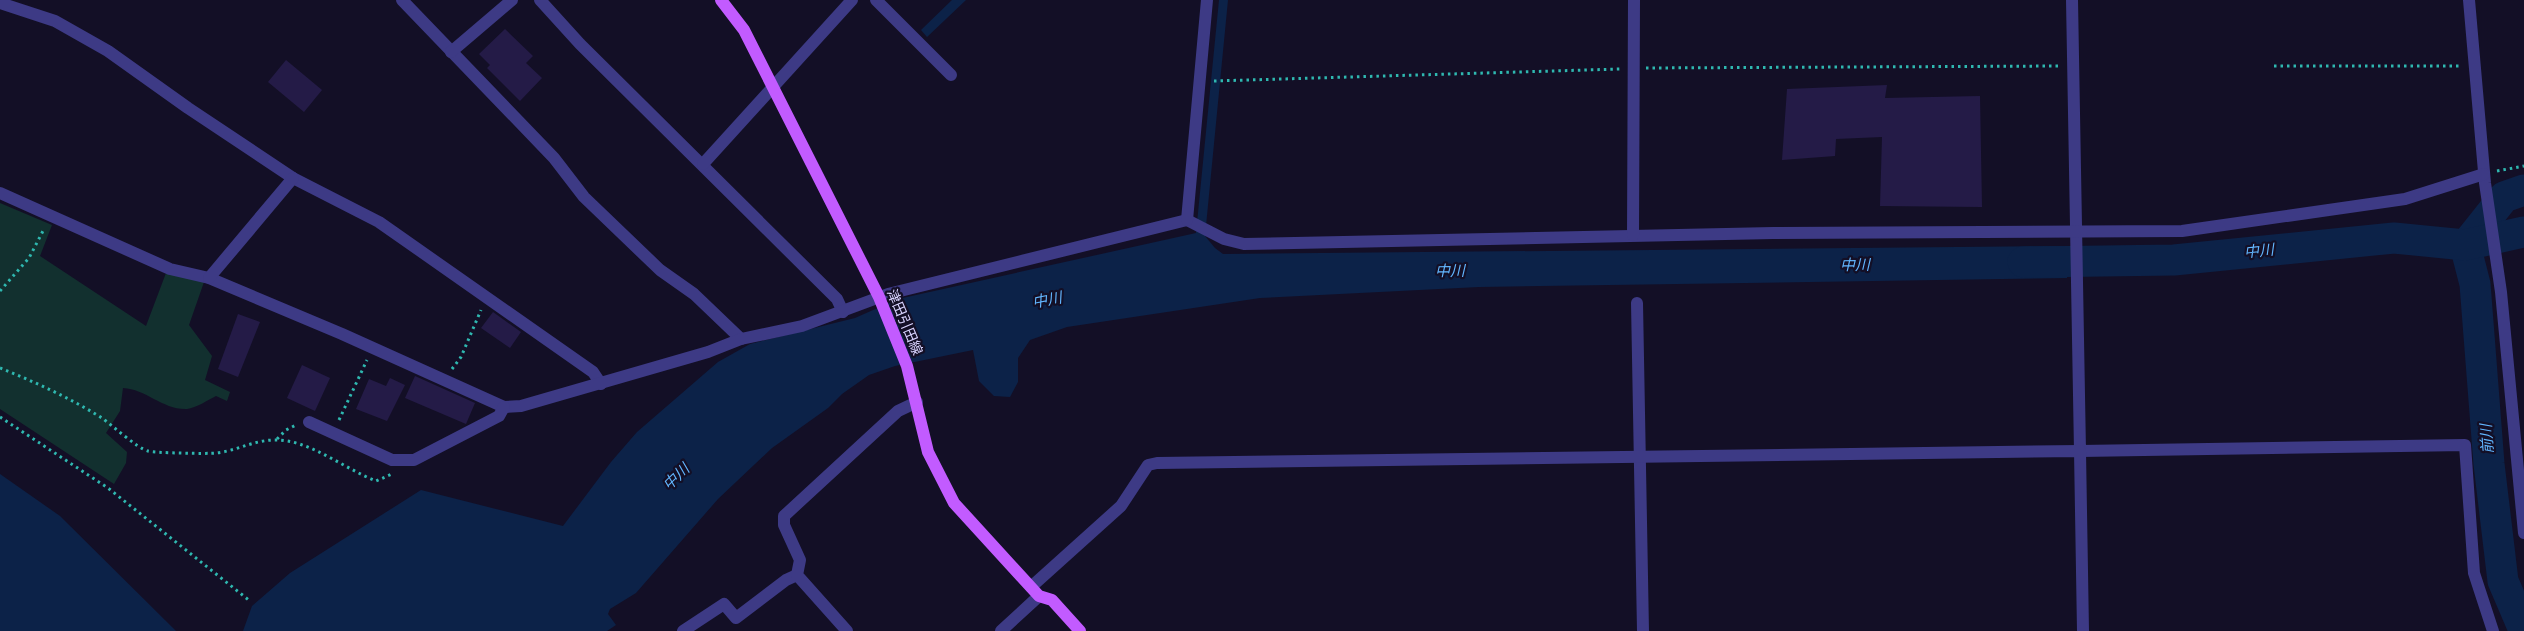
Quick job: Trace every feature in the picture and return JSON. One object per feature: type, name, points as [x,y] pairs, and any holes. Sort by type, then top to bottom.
[{"type":"main road","name":"津田引田線","points":[[721,0],[744,30],[774,85],[880,300],[907,366],[928,452],[954,503],[1035,592],[1052,600],[1080,631]]},
{"type":"street","points":[[402,0],[554,158],[584,197],[660,270],[694,294],[741,339]]},
{"type":"street","points":[[451,52],[512,0]]},
{"type":"street","points":[[540,0],[580,44],[837,299],[843,312]]},
{"type":"street","points":[[703,164],[852,0]]},
{"type":"street","points":[[876,0],[951,75]]},
{"type":"street","points":[[1187,220],[1207,0]]},
{"type":"street","points":[[1633,235],[1634,0]]},
{"type":"street","points":[[2072,0],[2083,631]]},
{"type":"street","points":[[2469,0],[2485,178],[2501,292],[2524,533]]},
{"type":"street","points":[[0,3],[55,21],[108,51],[188,108],[293,178],[379,222],[488,296],[593,372],[601,384]]},
{"type":"street","points":[[209,278],[293,178]]},
{"type":"street","points":[[0,193],[170,269],[209,278],[373,348],[504,407],[521,406],[601,384],[708,352],[741,339],[802,326],[880,300],[1187,220],[1224,239],[1244,244],[1633,235],[2076,236],[2182,231],[2405,199],[2485,178]]},
{"type":"street","points":[[1637,303],[1643,631]]},
{"type":"street","points":[[797,575],[800,560],[784,524],[784,516],[898,411],[917,402]]},
{"type":"street","points":[[310,422],[392,460],[414,460],[499,416],[504,407]]},
{"type":"street","points":[[1001,631],[1035,592],[1121,506],[1148,465],[1157,463],[2465,445],[2474,573],[2493,631]]},
{"type":"street","points":[[683,631],[724,604],[736,618],[786,580],[797,575]]},
{"type":"street","points":[[797,575],[848,631]]},
{"type":"path","points":[[2274,66],[2475,66]]},
{"type":"path","points":[[2485,178],[2524,166]]},
{"type":"path","points":[[0,291],[29,258],[52,215]]},
{"type":"path","points":[[443,380],[461,357],[488,296]]},
{"type":"path","points":[[333,432],[373,348]]},
{"type":"path","points":[[0,368],[67,399],[101,418],[148,451],[216,453],[258,442],[276,440],[290,442],[328,456],[358,474],[376,481],[385,479],[414,460]]},
{"type":"path","points":[[0,417],[108,488],[250,602]]},
{"type":"path","points":[[276,440],[286,430],[310,422]]},
{"type":"green space","points":[[0,203],[52,225],[40,256],[146,326],[166,273],[204,282],[189,325],[212,356],[205,380],[230,392],[227,401],[216,396],[194,407],[187,409],[178,408],[131,389],[123,388],[120,411],[106,433],[127,452],[126,463],[114,484],[0,409]]},
{"type":"water","points":[[952,0],[966,0],[927,37],[921,30]]},
{"type":"water","points":[[1219,0],[1228,0],[1205,236],[1223,254],[2066,246],[2067,278],[1479,287],[1260,298],[1067,327],[1030,340],[1018,358],[1018,382],[1010,397],[994,396],[979,381],[973,350],[895,366],[869,375],[842,394],[828,408],[772,448],[718,499],[636,593],[610,609],[608,614],[616,625],[607,631],[243,631],[252,606],[290,573],[421,490],[563,526],[611,462],[637,432],[718,362],[750,344],[855,318],[898,299],[1196,233]]},
{"type":"water","points":[[0,474],[60,516],[176,631],[0,631]]},
{"type":"building","points":[[505,29],[533,56],[526,63],[542,78],[520,101],[487,68],[490,65],[479,54]]},
{"type":"building","points":[[286,60],[322,90],[304,112],[268,82]]},
{"type":"building","points":[[1887,85],[1885,98],[1980,96],[1982,207],[1880,206],[1882,137],[1836,139],[1835,156],[1782,160],[1787,89]]},
{"type":"building","points":[[493,312],[521,332],[510,348],[481,328]]},
{"type":"building","points":[[238,314],[260,322],[238,377],[218,369]]},
{"type":"building","points":[[302,365],[330,378],[315,411],[287,398]]},
{"type":"building","points":[[415,376],[475,403],[466,424],[405,398]]},
{"type":"building","points":[[390,378],[405,385],[387,421],[356,409],[369,379],[386,386]]},
{"type":"waterway","points":[[2469,241],[2504,197],[2524,190]]},
{"type":"waterway","name":"中川","points":[[2023,262],[2174,260],[2394,238],[2465,245],[2524,232]]},
{"type":"waterway","name":"前川","points":[[2465,245],[2475,284],[2489,464],[2503,581],[2524,630]]}]
